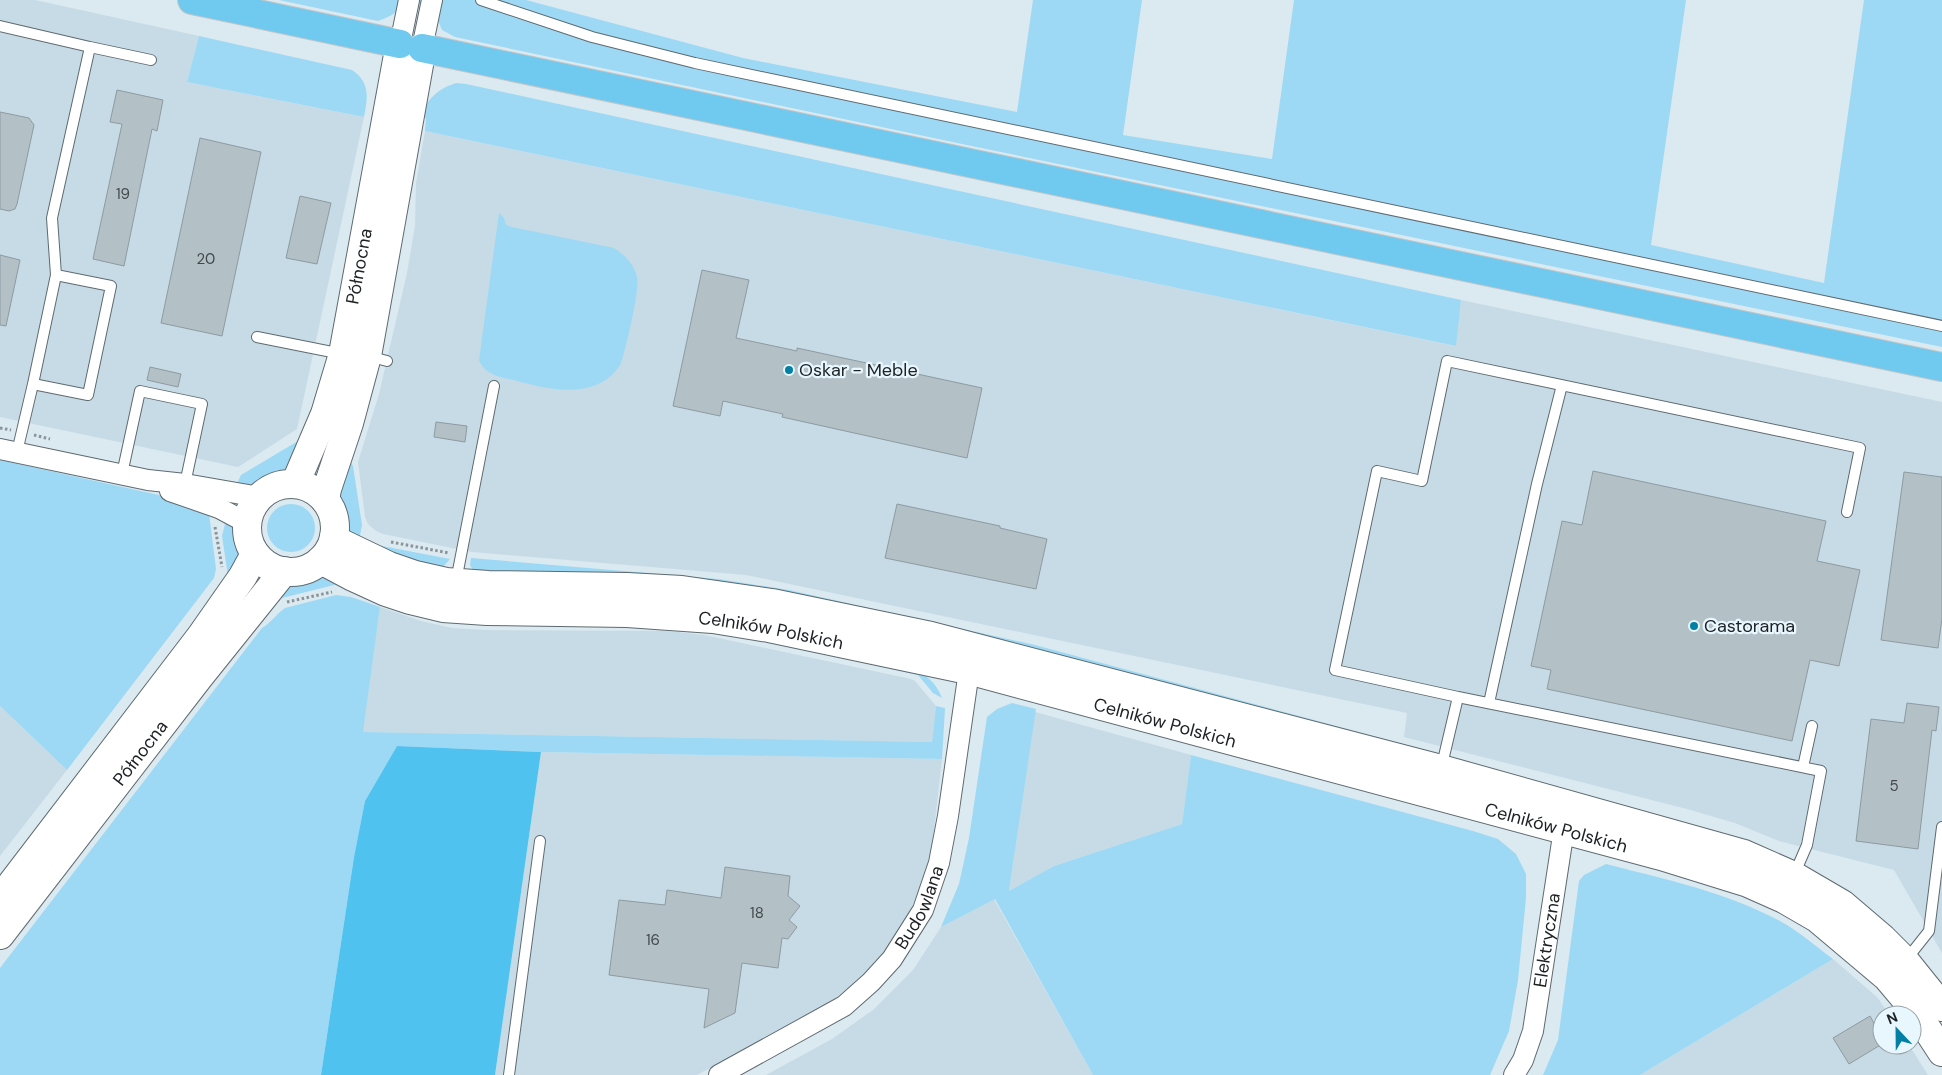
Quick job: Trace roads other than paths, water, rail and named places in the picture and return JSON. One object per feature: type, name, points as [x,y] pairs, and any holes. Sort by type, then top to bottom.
[{"type":"highway","points":[[192,0],[1942,366]]},
{"type":"street","points":[[409,0],[411,46]]},
{"type":"street","points":[[411,46],[432,0]]},
{"type":"street","name":"Północna","points":[[325,500],[350,422],[366,357],[411,46]]},
{"type":"street","name":"Północna","points":[[296,484],[325,414],[366,357]]},
{"type":"street","points":[[8,450],[148,480],[185,484],[259,497]]},
{"type":"street","points":[[148,480],[175,493],[219,508],[247,523]]},
{"type":"street","points":[[296,484],[312,489],[325,500],[333,515],[335,526],[327,548],[312,566],[301,571],[284,572],[268,566],[255,554],[248,539],[247,523],[252,506],[259,497],[278,485],[296,484]]},
{"type":"street","name":"Celników Polskich","points":[[1942,1007],[1896,969],[1817,918],[1784,899],[1748,883],[1670,859],[1563,830],[971,658],[804,609],[718,594],[654,588],[455,584],[400,571],[343,544],[327,548],[350,576],[386,592],[442,608],[487,611],[627,612],[713,619],[971,658],[1442,769],[1744,854],[1794,876],[1842,904],[1883,939],[1896,969],[1914,1009],[1942,1052]]},
{"type":"street","name":"Północna","points":[[0,899],[197,642],[243,576],[255,554]]},
{"type":"street","name":"Północna","points":[[0,935],[199,677],[284,572]]},
{"type":"street","name":"Budowlana","points":[[719,1075],[844,1006],[871,982],[892,959],[923,910],[939,864],[948,816],[971,658]]},
{"type":"street","name":"Elektryczna","points":[[1514,1075],[1523,1060],[1533,1031],[1563,830],[1569,804]]},
{"type":"lane","points":[[481,0],[592,37],[695,63],[1942,326]]},
{"type":"lane","points":[[0,26],[151,60]]},
{"type":"lane","points":[[8,450],[33,384],[56,275],[52,218],[90,47]]},
{"type":"lane","points":[[33,384],[88,395],[110,286],[56,275]]},
{"type":"lane","points":[[257,338],[366,357]]},
{"type":"lane","points":[[1794,876],[1807,845],[1821,771],[1335,670],[1377,471],[1422,481],[1447,361],[1860,448],[1847,512]]},
{"type":"lane","points":[[1490,703],[1537,484],[1562,385]]},
{"type":"lane","points":[[455,584],[494,386]]},
{"type":"lane","points":[[122,474],[140,391],[202,404],[185,484]]},
{"type":"lane","points":[[1442,769],[1458,697]]},
{"type":"lane","points":[[1803,767],[1812,726]]},
{"type":"lane","points":[[1896,969],[1928,931],[1942,827]]},
{"type":"lane","points":[[509,1075],[540,841]]},
{"type":"place","name":"Oskar - Meble","points":[[789,370]]},
{"type":"place","name":"Castorama","points":[[1694,626]]}]
